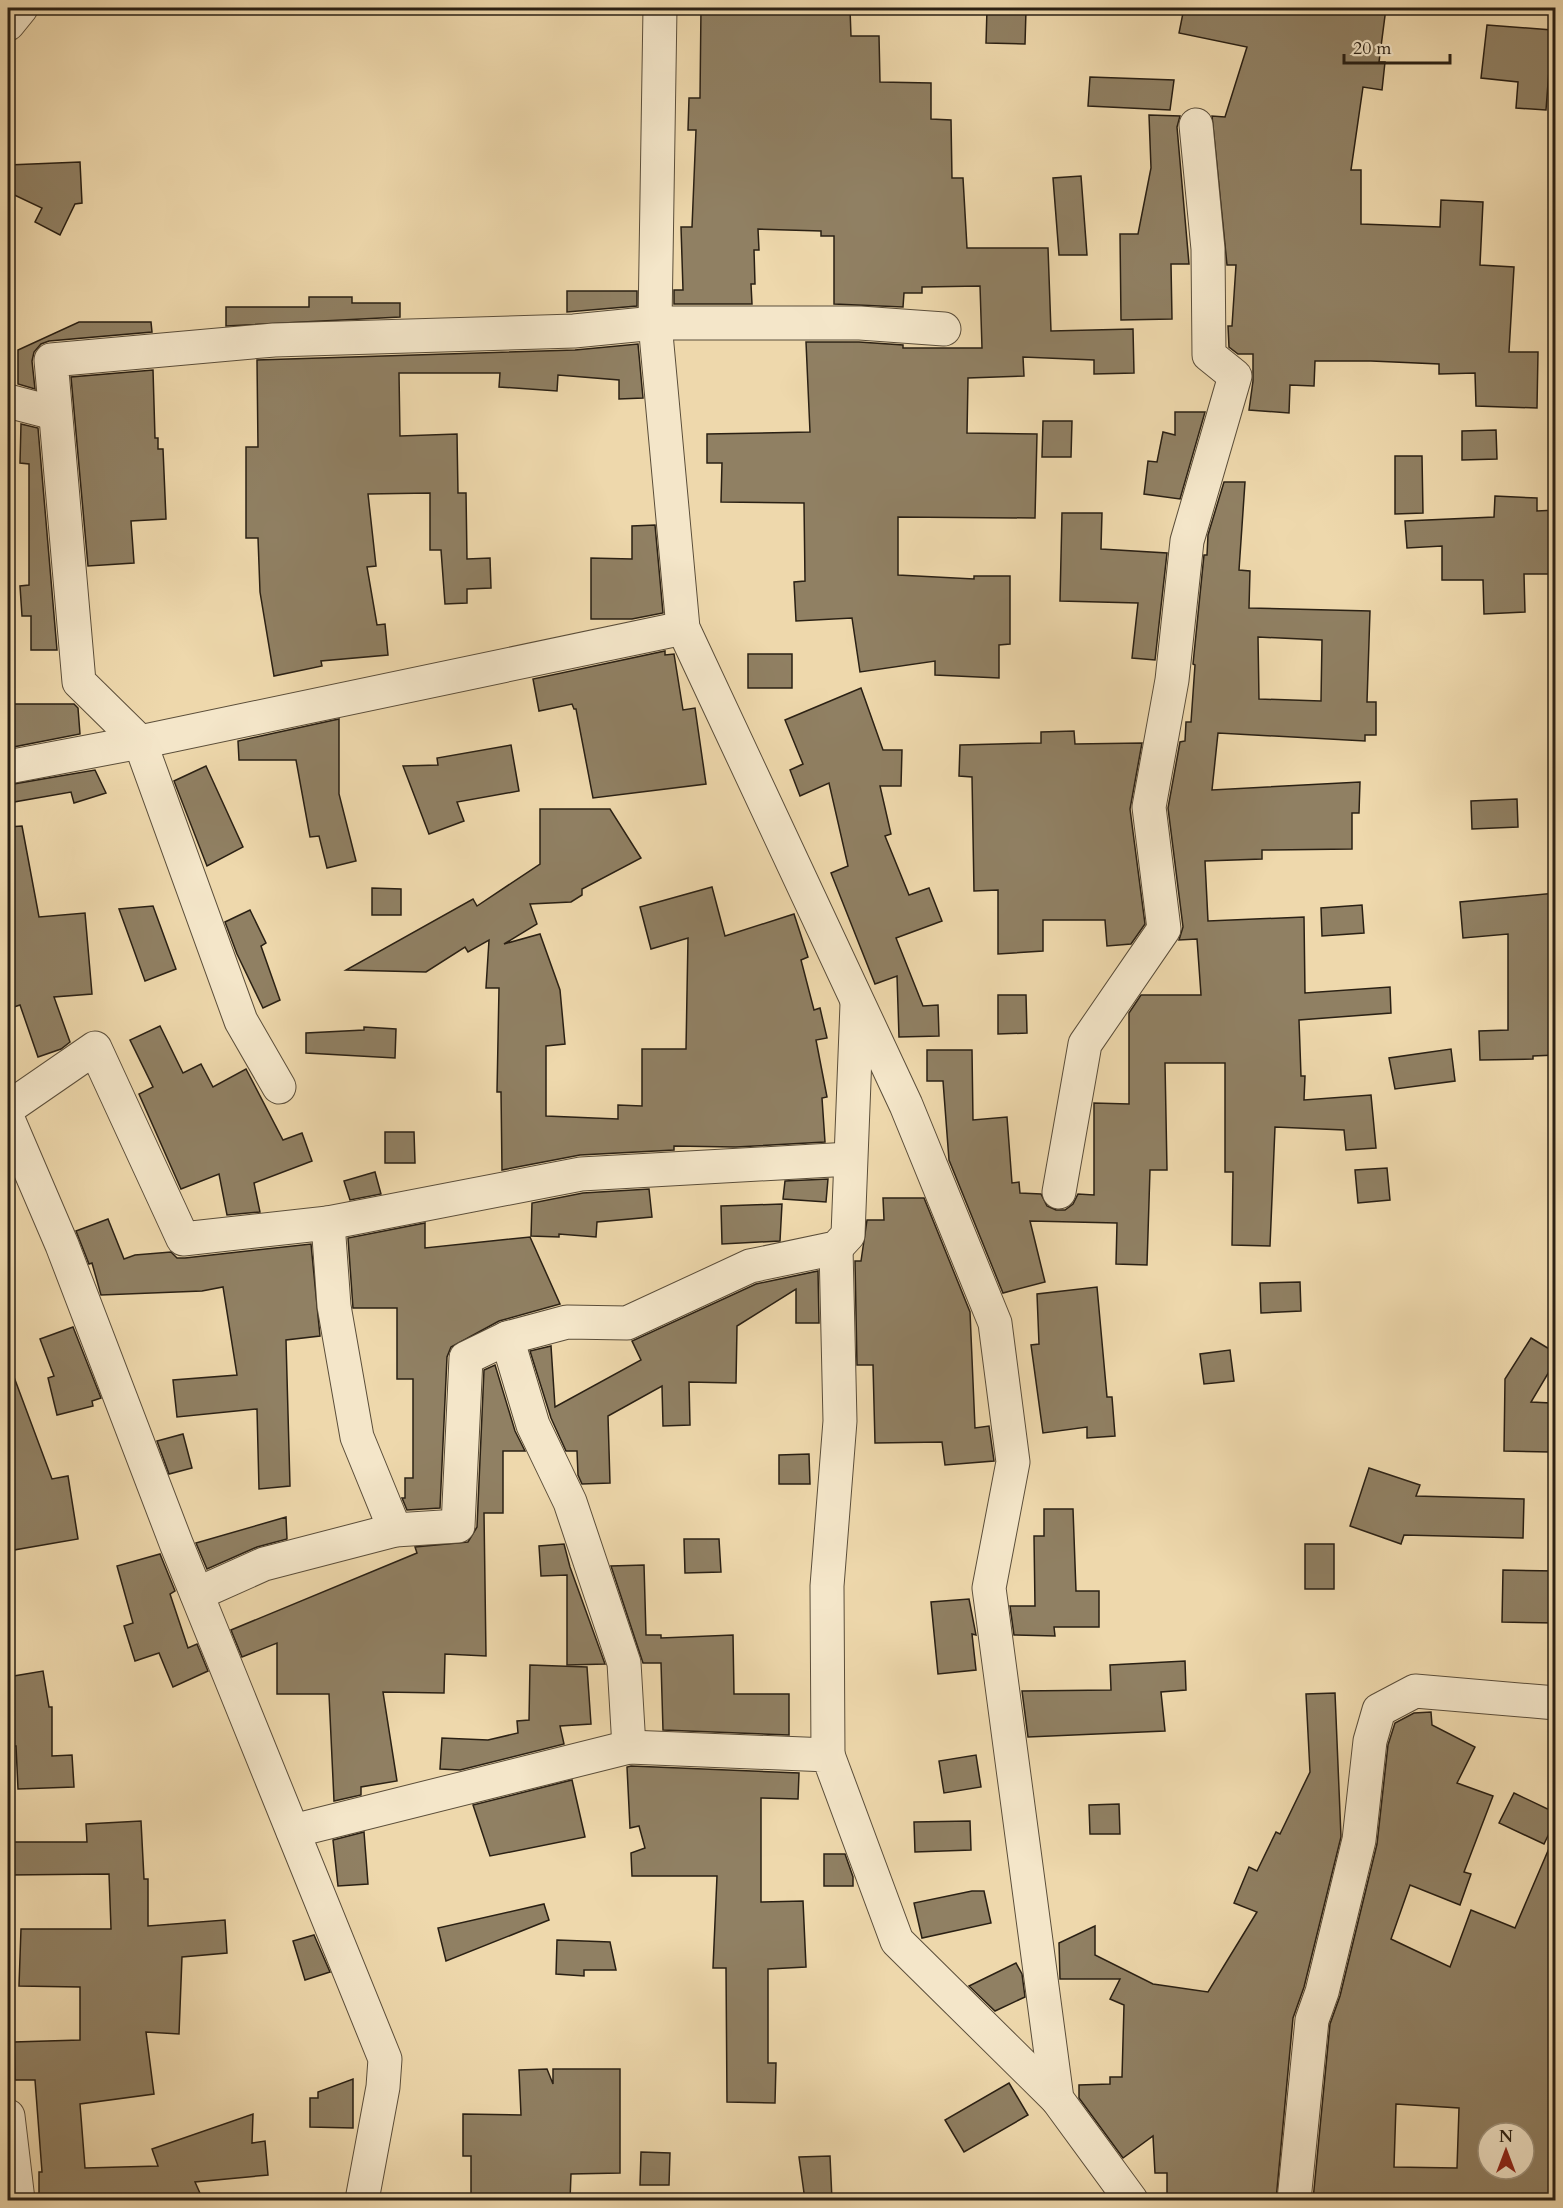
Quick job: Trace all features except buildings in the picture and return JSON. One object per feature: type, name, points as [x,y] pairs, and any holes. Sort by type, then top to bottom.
[{"type":"street","points":[[8,24],[21,8]]},
{"type":"street","points":[[660,8],[655,323],[683,628],[906,1105],[995,1323],[1013,1462],[989,1588],[1057,2099]]},
{"type":"street","points":[[1059,1192],[1084,1044],[1164,929],[1149,807],[1172,680],[1187,541],[1235,376],[1209,355],[1208,249],[1196,125]]},
{"type":"street","points":[[279,1087],[242,1021],[140,742],[79,682],[51,360],[274,340],[574,331],[655,323],[860,323],[944,329]]},
{"type":"street","points":[[8,401],[54,413]]},
{"type":"street","points":[[8,767],[140,742],[683,628]]},
{"type":"street","points":[[197,1594],[264,1564],[395,1530],[458,1526],[466,1358],[507,1338],[567,1322],[627,1323],[750,1266],[836,1248],[848,1234],[857,999]]},
{"type":"street","points":[[8,1108],[95,1048],[183,1239],[328,1223],[581,1174],[850,1159]]},
{"type":"street","points":[[8,1119],[62,1245],[197,1594],[385,2059],[383,2087],[362,2200]]},
{"type":"street","points":[[328,1223],[334,1306],[357,1437],[395,1530]]},
{"type":"street","points":[[836,1248],[840,1421],[827,1586],[828,1755],[897,1941],[1057,2099],[1131,2200]]},
{"type":"street","points":[[507,1338],[533,1425],[570,1502],[624,1662],[629,1747]]},
{"type":"street","points":[[1294,2200],[1311,2020],[1322,1992],[1359,1839],[1370,1741],[1379,1710],[1415,1691],[1556,1702]]},
{"type":"street","points":[[293,1831],[629,1747],[828,1755]]},
{"type":"street","points":[[8,2116],[18,2200]]}]
